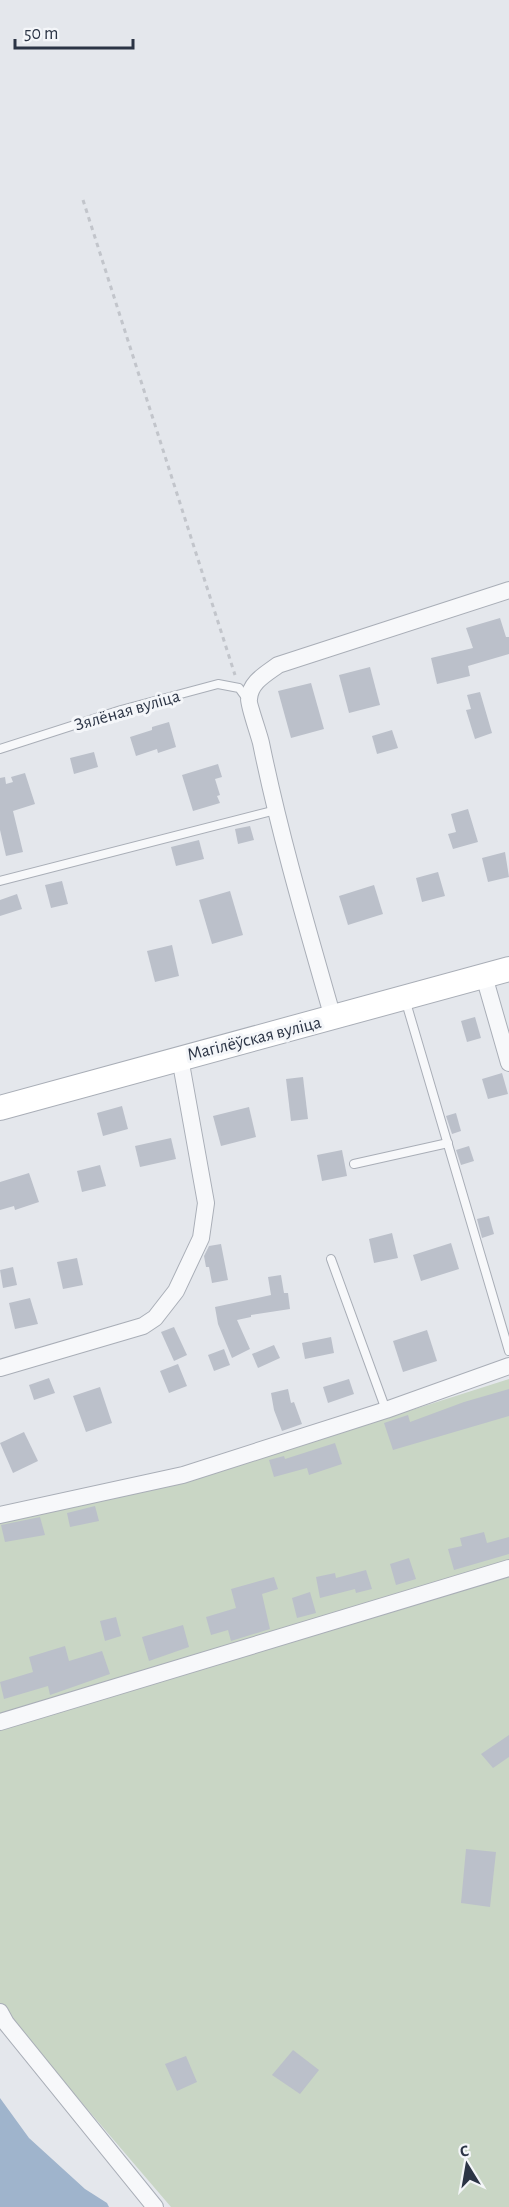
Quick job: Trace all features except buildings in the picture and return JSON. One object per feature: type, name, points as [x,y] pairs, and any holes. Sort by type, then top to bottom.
[{"type":"main road","name":"Магілёўская вуліца","points":[[0,1108],[509,969]]},
{"type":"street","points":[[333,1018],[276,810],[257,725],[243,694],[278,665],[509,590]]},
{"type":"street","points":[[484,976],[502,1014],[509,1063]]},
{"type":"street","points":[[0,1368],[143,1326],[155,1318],[176,1291],[201,1238],[206,1203],[180,1058]]},
{"type":"street","points":[[0,1515],[183,1475],[386,1410],[509,1366]]},
{"type":"street","points":[[0,1722],[509,1568]]},
{"type":"street","points":[[0,2012],[13,2032],[155,2207]]},
{"type":"lane","name":"Зялёная вуліца","points":[[0,749],[120,710],[218,684],[232,685],[243,694]]},
{"type":"lane","points":[[0,881],[276,810]]},
{"type":"lane","points":[[404,999],[509,1351]]},
{"type":"lane","points":[[354,1164],[448,1143]]},
{"type":"lane","points":[[331,1259],[386,1410]]},
{"type":"path","points":[[82,200],[243,694]]},
{"type":"green space","points":[[509,1379],[509,2207],[171,2207],[0,2007],[0,1522],[183,1483]]},
{"type":"water","points":[[0,2098],[29,2138],[85,2189],[107,2203],[109,2207],[0,2207]]}]
